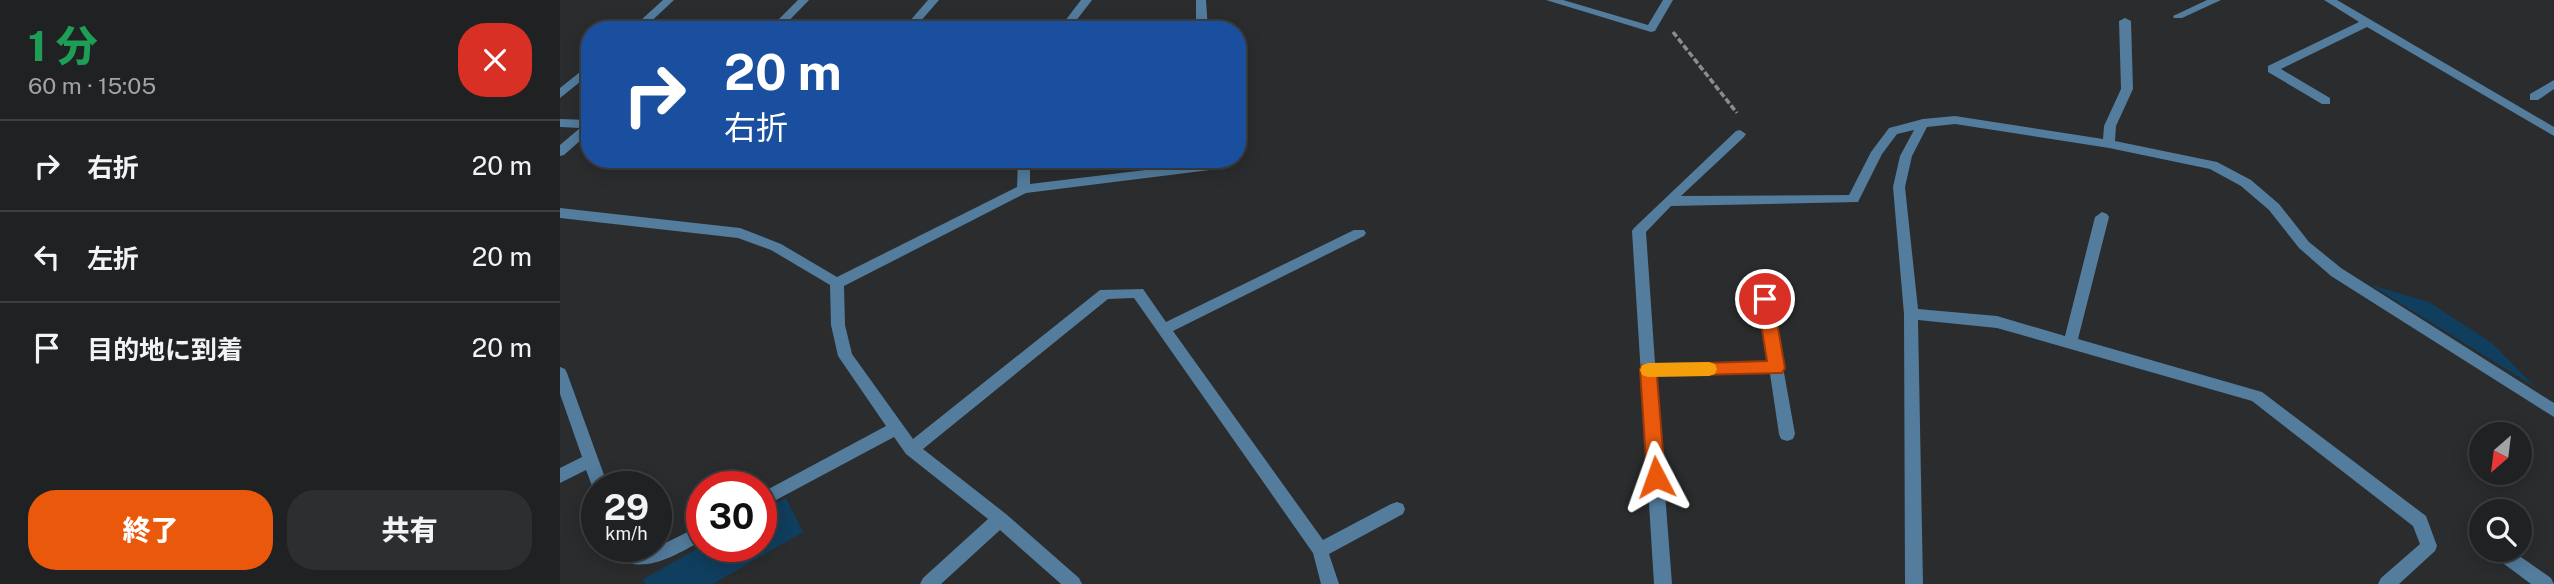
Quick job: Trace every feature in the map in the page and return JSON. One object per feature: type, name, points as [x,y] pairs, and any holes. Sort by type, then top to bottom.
[{"type":"street","points":[[645,21],[669,0]]},
{"type":"street","points":[[782,21],[804,0]]},
{"type":"street","points":[[916,21],[934,0]]},
{"type":"street","points":[[1070,21],[1087,0]]},
{"type":"street","points":[[1201,0],[1202,21]]},
{"type":"street","points":[[1551,0],[1651,29],[1668,0]]},
{"type":"street","points":[[2178,16],[2216,0]]},
{"type":"street","points":[[2329,0],[2554,132]]},
{"type":"street","points":[[2109,144],[2110,126],[2127,89],[2125,21]]},
{"type":"street","points":[[2326,102],[2272,69],[2368,22]]},
{"type":"street","points":[[560,94],[581,76]]},
{"type":"street","points":[[2535,97],[2554,84]]},
{"type":"street","points":[[1668,201],[1853,199],[1877,152],[1893,131],[1923,123],[1955,120],[2109,144],[2213,166],[2246,183],[2274,207],[2304,245],[2336,272],[2554,411]]},
{"type":"street","points":[[560,123],[581,124]]},
{"type":"street","points":[[1914,584],[1911,314],[1899,187],[1906,156],[1923,123]]},
{"type":"street","points":[[560,152],[581,132]]},
{"type":"street","points":[[1663,584],[1639,231],[1740,134]]},
{"type":"street","points":[[1023,189],[1024,168]]},
{"type":"street","points":[[837,283],[1023,189],[1194,168]]},
{"type":"street","points":[[560,213],[740,233],[776,247],[837,283]]},
{"type":"street","points":[[2070,343],[2102,217]]},
{"type":"street","points":[[1166,329],[1359,233]]},
{"type":"street","points":[[1761,276],[1787,434]]},
{"type":"street","points":[[837,283],[838,325],[845,356],[912,449],[1000,519],[1073,584]]},
{"type":"street","points":[[912,449],[1105,294],[1138,293],[1320,550],[1330,584]]},
{"type":"street","points":[[1911,314],[1997,322],[2257,396],[2420,521],[2429,546],[2386,584]]},
{"type":"street","points":[[1648,369],[1776,368]]},
{"type":"street","points":[[560,373],[595,471]]},
{"type":"street","points":[[777,492],[896,428]]},
{"type":"street","points":[[560,476],[591,460]]},
{"type":"street","points":[[1320,550],[1397,509]]},
{"type":"street","points":[[929,584],[1000,519]]},
{"type":"street","points":[[2515,562],[2545,584]]},
{"type":"path","points":[[1682,44],[1720,92]]},
{"type":"shaded area","points":[[2371,285],[2429,302],[2492,343],[2535,387]]},
{"type":"shaded area","points":[[786,498],[803,532],[777,547],[777,503]]},
{"type":"shaded area","points":[[686,555],[686,562],[751,562],[713,584],[645,584],[643,579]]},
{"type":"slow traffic","points":[[1648,370],[1709,369]]},
{"type":"route","points":[[1656,477],[1648,369],[1776,368],[1765,299]]}]
